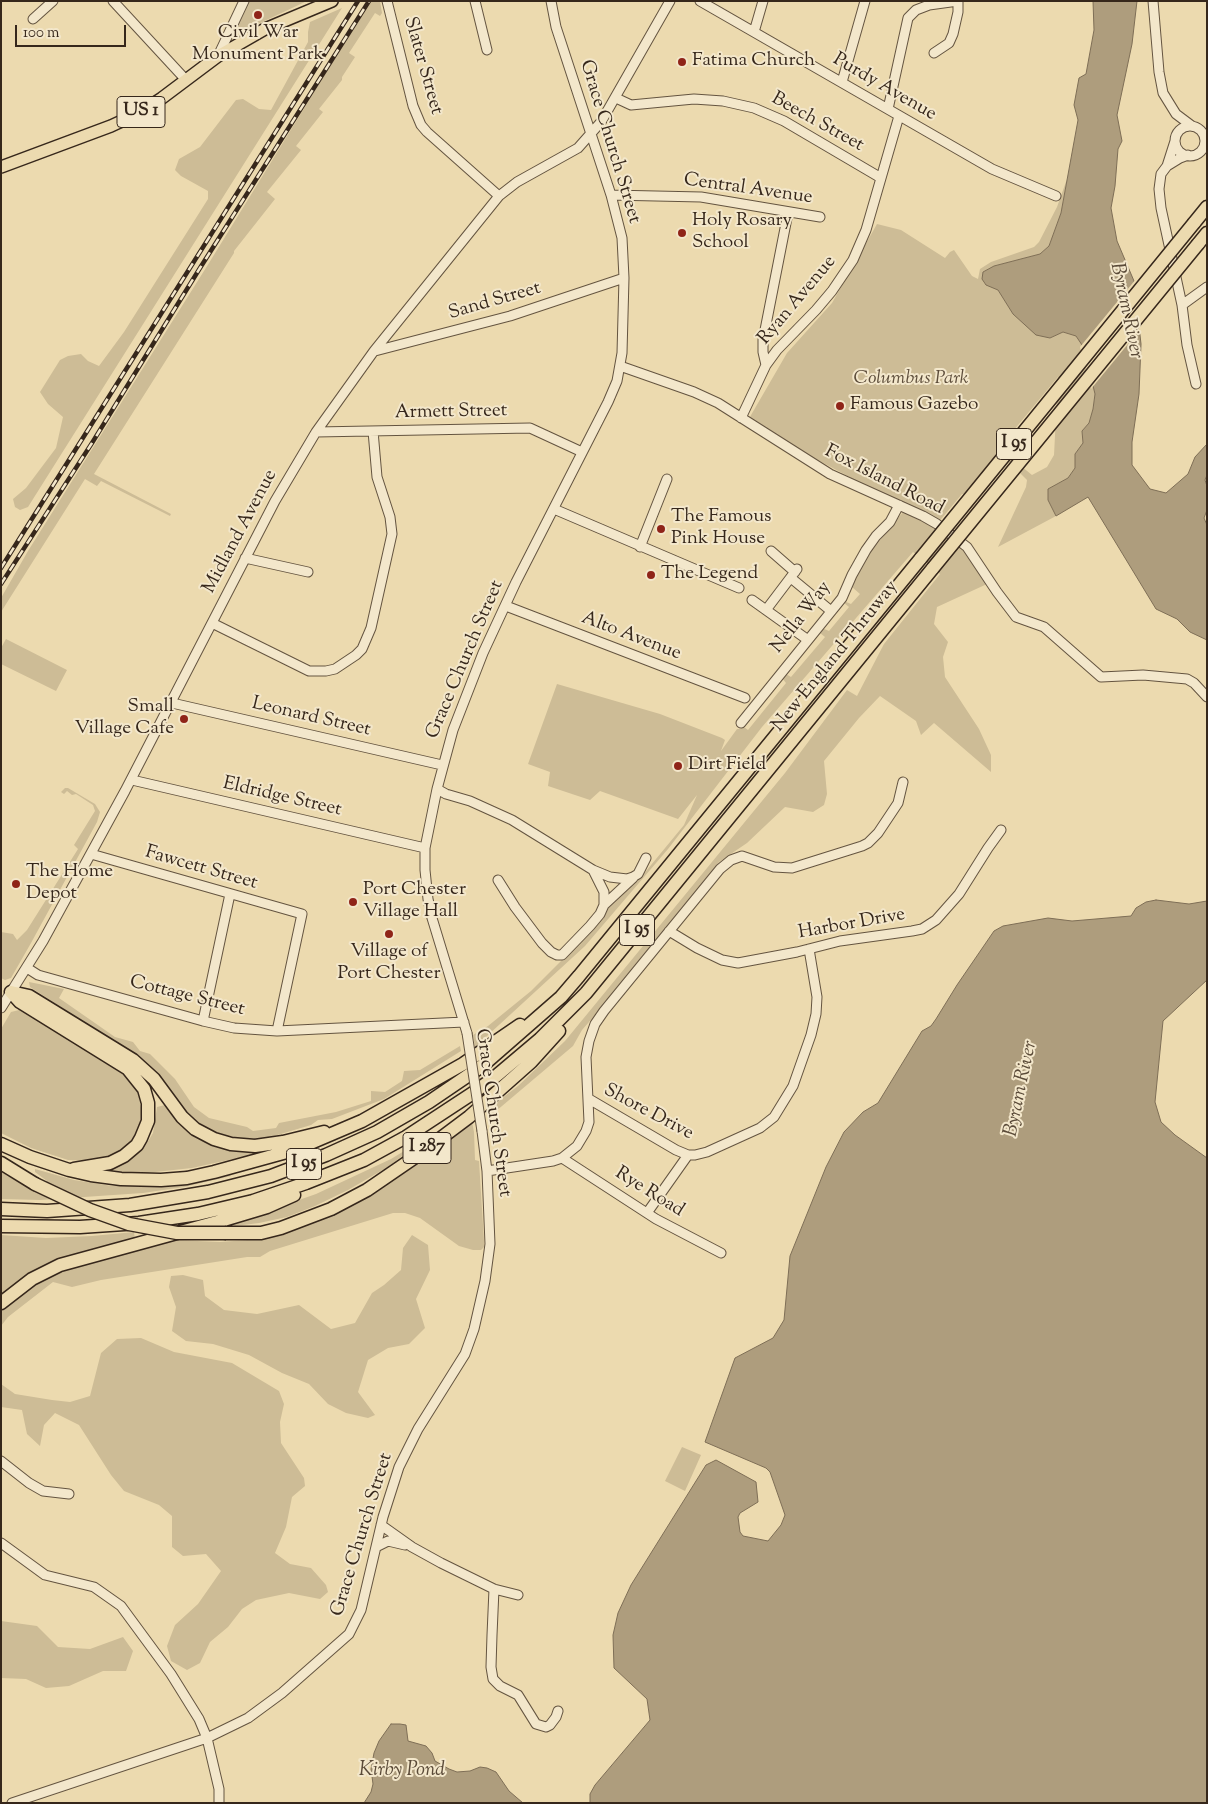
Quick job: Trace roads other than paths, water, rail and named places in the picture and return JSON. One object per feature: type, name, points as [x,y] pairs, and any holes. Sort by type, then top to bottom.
[{"type":"highway","name":"New England Thruway","points":[[1,1209],[74,1210],[164,1201],[244,1184],[302,1165],[377,1132],[429,1102],[482,1066],[560,996],[603,948],[1207,207]]},
{"type":"highway","name":"New England Thruway","points":[[1,1226],[53,1228],[110,1226],[198,1214],[253,1201],[364,1160],[406,1137],[481,1088],[540,1039],[586,993],[1207,233]]},
{"type":"highway","points":[[11,992],[29,996],[123,1052],[147,1072],[188,1124],[204,1134],[223,1142],[243,1146],[265,1146],[362,1121]]},
{"type":"highway","points":[[11,992],[20,1002],[128,1069],[140,1083],[148,1103],[148,1120],[142,1138],[130,1152],[110,1163],[82,1166],[68,1170]]},
{"type":"highway","name":"I 287","points":[[1,1163],[35,1184],[90,1210],[140,1227],[177,1233],[261,1233],[280,1228],[331,1209],[367,1190],[446,1135],[519,1074],[547,1046],[586,993]]},
{"type":"highway","points":[[1,1144],[30,1157],[68,1170],[121,1179],[161,1180],[187,1178],[243,1165],[294,1150],[362,1121],[463,1064],[560,996]]},
{"type":"highway","points":[[1,1303],[32,1279],[60,1265],[198,1228],[267,1207],[285,1200],[334,1172]]},
{"type":"main road","name":"US 1","points":[[1,167],[125,120],[151,106],[218,56],[273,26],[332,1]]},
{"type":"street","points":[[33,19],[53,1]]},
{"type":"street","points":[[113,1],[186,80]]},
{"type":"street","points":[[218,56],[244,1]]},
{"type":"street","name":"Slater Street","points":[[387,1],[413,106],[421,125],[499,196]]},
{"type":"street","points":[[475,1],[487,50]]},
{"type":"street","name":"Grace Church Street","points":[[12,1803],[207,1738],[248,1718],[271,1702],[349,1634],[361,1610],[391,1487],[410,1442],[470,1345],[484,1289],[489,1257],[490,1226],[487,1171],[467,1033],[432,918],[425,870],[426,848],[442,765],[452,730],[475,672],[506,606],[617,381],[622,353],[624,278],[622,238],[611,195],[556,27],[551,1]]},
{"type":"street","name":"Midland Avenue","points":[[1,1008],[27,968],[132,780],[288,476],[316,432],[374,351],[499,196],[516,182],[578,148],[591,135],[616,98],[670,1]]},
{"type":"street","name":"Purdy Avenue","points":[[700,1],[992,170],[1056,196]]},
{"type":"street","points":[[754,32],[763,1]]},
{"type":"street","points":[[842,82],[865,1]]},
{"type":"street","points":[[888,109],[908,18],[916,10],[929,5],[958,1],[958,12],[949,43],[934,53]]},
{"type":"street","points":[[1153,1],[1160,82],[1163,93],[1176,114],[1194,127]]},
{"type":"street","name":"Beech Street","points":[[616,98],[630,105],[694,99],[723,101],[754,108],[784,121],[881,178]]},
{"type":"street","points":[[1176,114],[1176,138],[1179,150],[1188,156]]},
{"type":"street","name":"Ryan Avenue","points":[[741,418],[766,365],[777,350],[816,310],[849,267],[861,246],[899,116]]},
{"type":"street","points":[[1168,166],[1180,158],[1196,154],[1203,148],[1205,130],[1194,127],[1183,128],[1176,138],[1168,166],[1160,179],[1160,198],[1196,384]]},
{"type":"street","name":"Central Avenue","points":[[611,195],[702,197],[820,217]]},
{"type":"street","points":[[766,365],[763,340],[788,213]]},
{"type":"street","name":"Sand Street","points":[[374,351],[510,316],[624,278]]},
{"type":"street","points":[[1182,305],[1207,287]]},
{"type":"street","name":"Fox Island Road","points":[[620,366],[694,392],[718,404],[830,474],[937,524],[968,547],[997,592],[1016,617],[1044,627],[1101,677],[1143,675],[1187,679],[1194,683],[1207,697]]},
{"type":"street","name":"Armett Street","points":[[316,432],[530,428],[582,452]]},
{"type":"street","points":[[212,623],[309,670],[317,672],[335,669],[349,661],[362,648],[371,628],[392,534],[390,517],[377,477],[373,431]]},
{"type":"street","points":[[640,547],[667,479]]},
{"type":"street","name":"Nella Way","points":[[741,723],[842,598],[866,550],[876,536],[890,522],[899,505]]},
{"type":"street","points":[[554,509],[739,588]]},
{"type":"street","points":[[771,551],[831,611]]},
{"type":"street","points":[[245,558],[308,572]]},
{"type":"street","points":[[766,610],[794,573]]},
{"type":"street","points":[[752,600],[808,640]]},
{"type":"street","name":"Alto Avenue","points":[[506,606],[744,698]]},
{"type":"street","name":"Leonard Street","points":[[172,703],[442,765]]},
{"type":"street","name":"Eldridge Street","points":[[132,780],[426,848]]},
{"type":"street","points":[[487,1171],[543,1163],[562,1158],[577,1146],[586,1131],[590,1112],[586,1057],[588,1041],[595,1024],[720,869],[736,857],[748,857],[774,867],[792,868],[868,843],[884,825],[898,802],[902,782]]},
{"type":"street","points":[[437,789],[446,794],[470,801],[512,820],[593,870],[610,877],[627,879],[633,877]]},
{"type":"street","name":"Harbor Drive","points":[[669,931],[697,948],[729,962],[746,962],[840,941],[912,932],[929,926],[964,887],[1001,830]]},
{"type":"street","name":"Fawcett Street","points":[[91,854],[302,914],[277,1031]]},
{"type":"street","points":[[498,880],[515,907],[542,943],[557,955],[565,953],[584,933],[600,914],[604,905],[638,874],[646,858]]},
{"type":"street","points":[[593,870],[604,892],[604,905]]},
{"type":"street","points":[[203,1021],[230,894]]},
{"type":"street","name":"Shore Drive","points":[[589,1099],[676,1150],[688,1155],[701,1154],[752,1133],[768,1123],[780,1108],[799,1073],[816,1014],[816,990],[809,949]]},
{"type":"street","name":"Cottage Street","points":[[27,968],[38,975],[234,1028],[277,1031],[464,1022]]},
{"type":"street","points":[[647,1213],[688,1155]]},
{"type":"street","name":"Rye Road","points":[[562,1158],[647,1213],[721,1253]]},
{"type":"street","points":[[1,1461],[29,1483],[43,1491],[69,1494]]},
{"type":"street","points":[[381,1524],[412,1548]]},
{"type":"street","points":[[376,1547],[388,1541],[395,1542],[412,1548],[494,1588],[518,1595]]},
{"type":"street","points":[[1,1543],[45,1575],[94,1586],[121,1606],[170,1674],[199,1719],[207,1738],[219,1789],[220,1803]]},
{"type":"street","points":[[494,1588],[493,1679],[500,1686],[518,1695],[536,1724],[546,1727],[550,1725],[556,1718],[558,1711]]},
{"type":"water","name":"Byram River","points":[[1093,1],[1137,1],[1132,44],[1117,115],[1122,141],[1118,149],[1111,208],[1117,241],[1134,281],[1141,344],[1139,394],[1132,442],[1132,465],[1150,489],[1166,493],[1188,474],[1195,457],[1207,444],[1207,475],[1205,480],[1207,486],[1207,510],[1204,518],[1207,525],[1207,640],[1190,632],[1177,619],[1156,609],[1088,497],[1056,516],[1048,500],[1048,489],[1068,478],[1075,468],[1075,454],[1083,443],[1082,431],[1089,423],[1093,409],[1095,394],[1084,348],[1076,336],[1063,332],[1050,338],[1036,335],[1013,314],[998,290],[986,285],[982,279],[983,272],[994,266],[1040,254],[1049,246],[1061,213],[1078,120],[1074,105],[1079,78],[1086,74],[1094,30]]},
{"type":"water","name":"Byram River","points":[[1156,900],[1189,904],[1207,901],[1207,980],[1163,1021],[1155,1102],[1161,1122],[1175,1135],[1207,1158],[1207,1803],[590,1803],[590,1794],[595,1785],[650,1720],[647,1699],[614,1668],[613,1635],[618,1613],[631,1585],[706,1465],[716,1460],[756,1482],[758,1502],[740,1513],[738,1517],[740,1532],[743,1536],[768,1541],[781,1525],[785,1515],[770,1472],[766,1468],[705,1442],[735,1358],[773,1338],[784,1320],[790,1256],[826,1167],[844,1132],[863,1112],[878,1103],[922,1031],[931,1026],[994,931],[1003,926],[1048,918],[1072,921],[1131,916],[1136,908],[1146,902]]},
{"type":"water","name":"Kirby Pond","points":[[391,1724],[406,1725],[408,1741],[426,1746],[432,1753],[435,1761],[449,1769],[457,1772],[470,1771],[480,1767],[496,1772],[509,1791],[523,1803],[364,1803],[371,1792],[373,1784],[371,1769],[374,1753],[379,1741]]},
{"type":"railway","points":[[1,568],[358,1]]},
{"type":"railway","points":[[1,584],[92,443],[369,1]]},
{"type":"place","name":"Civil War Monument Park","points":[[258,15]]},
{"type":"place","name":"Fatima Church","points":[[682,62]]},
{"type":"place","name":"Holy Rosary School","points":[[682,233]]},
{"type":"place","name":"Famous Gazebo","points":[[840,406]]},
{"type":"place","name":"The Famous Pink House","points":[[661,529]]},
{"type":"place","name":"The Legend","points":[[651,575]]},
{"type":"place","name":"Small Village Cafe","points":[[184,719]]},
{"type":"place","name":"Dirt Field","points":[[678,766]]},
{"type":"place","name":"The Home Depot","points":[[16,884]]},
{"type":"place","name":"Port Chester Village Hall","points":[[353,902]]},
{"type":"place","name":"Village of Port Chester","points":[[389,934]]},
{"type":"park label","name":"Columbus Park","points":[[911,380]]}]
